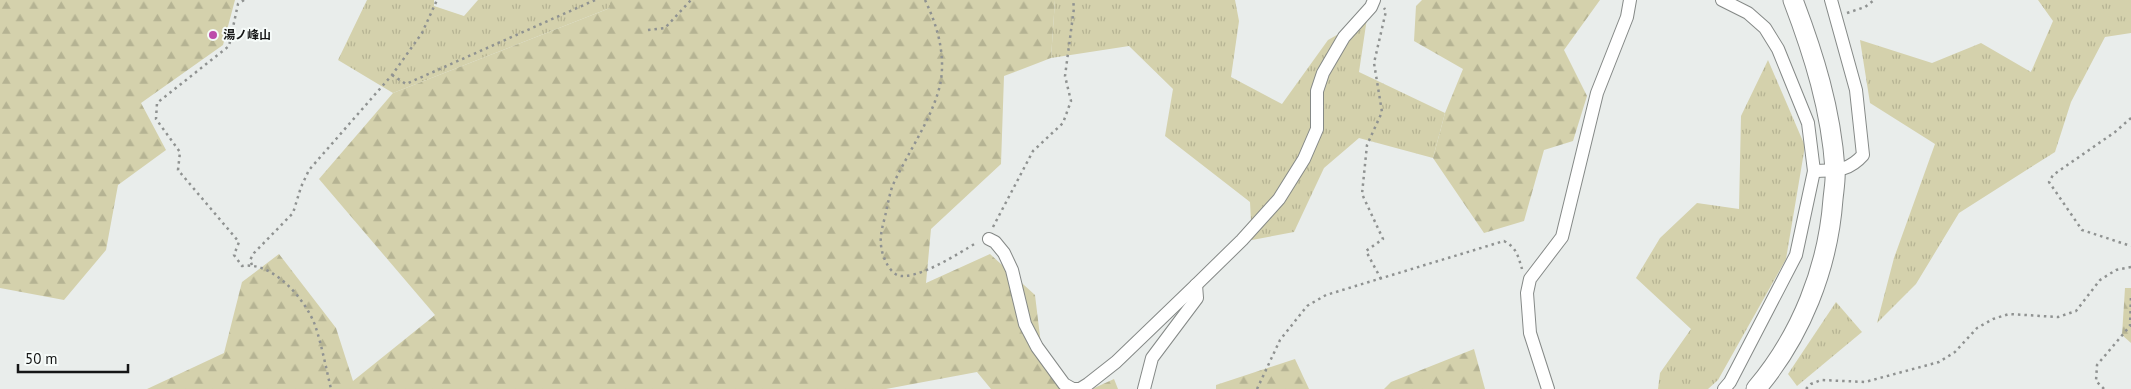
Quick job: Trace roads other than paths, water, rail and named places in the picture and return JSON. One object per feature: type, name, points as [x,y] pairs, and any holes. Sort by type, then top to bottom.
[{"type":"street","points":[[1548,389],[1530,333],[1527,293],[1530,279],[1562,237],[1597,93],[1628,18],[1630,0]]},
{"type":"street","points":[[1722,0],[1748,12],[1765,28],[1778,49],[1808,123],[1814,171],[1796,255],[1730,382],[1724,389]]},
{"type":"street","points":[[1756,389],[1773,370],[1800,322],[1815,286],[1831,228],[1836,170],[1827,102],[1793,0]]},
{"type":"street","points":[[1814,171],[1836,170],[1854,166],[1863,155],[1856,90],[1831,0]]},
{"type":"street","points":[[989,239],[995,242],[1004,253],[1012,270],[1025,324],[1037,347],[1064,384],[1073,389],[1080,389],[1116,362],[1242,240],[1279,199],[1299,167],[1317,129],[1318,92],[1323,73],[1344,36],[1371,7],[1379,3]]},
{"type":"street","points":[[1144,389],[1152,358],[1197,298],[1196,285]]},
{"type":"place","name":"湯ノ峰山","points":[[213,35]]}]
